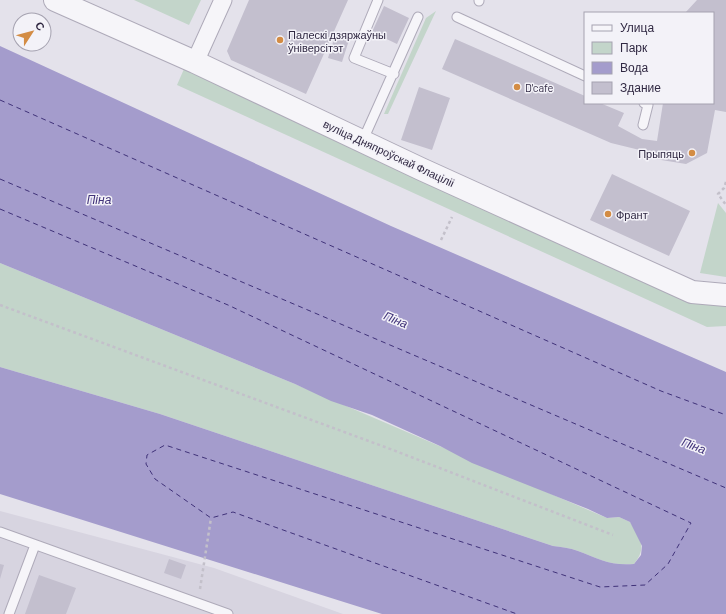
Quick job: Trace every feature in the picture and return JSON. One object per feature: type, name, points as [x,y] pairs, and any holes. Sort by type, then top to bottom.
[{"type":"street","name":"вуліца Дняпроўскай Флаціліі","points":[[55,0],[194,62],[420,168],[692,292],[726,294]]},
{"type":"street","points":[[194,62],[223,0]]},
{"type":"lane","points":[[378,0],[354,58],[394,74]]},
{"type":"lane","points":[[363,140],[394,74],[418,17]]},
{"type":"lane","points":[[457,17],[584,76]]},
{"type":"lane","points":[[643,126],[648,105],[646,104]]},
{"type":"lane","points":[[0,532],[228,614]]},
{"type":"lane","points":[[9,614],[35,545]]},
{"type":"path","points":[[726,182],[724,188],[718,194],[726,205]]},
{"type":"path","points":[[441,240],[452,216]]},
{"type":"path","points":[[0,304],[393,450],[613,535]]},
{"type":"path","points":[[197,603],[211,518]]},
{"type":"shaded area","points":[[0,511],[214,568],[343,614],[0,614]]},
{"type":"green space","points":[[134,0],[201,0],[189,25]]},
{"type":"green space","points":[[436,11],[388,114],[384,114],[426,18]]},
{"type":"green space","points":[[184,69],[726,305],[726,326],[707,327],[177,85]]},
{"type":"green space","points":[[718,203],[726,213],[726,277],[700,273]]},
{"type":"green space","points":[[0,263],[295,384],[607,518],[619,517],[630,522],[640,538],[641,548],[638,558],[634,564],[618,564],[611,563],[572,549],[553,546],[160,414],[0,367]]},
{"type":"water","name":"Піна","points":[[0,46],[391,226],[726,372],[726,614],[382,614],[0,494],[0,367],[160,414],[553,546],[575,550],[611,563],[634,564],[641,555],[642,546],[630,522],[619,517],[607,518],[472,463],[440,446],[372,415],[331,401],[295,384],[0,263]]},
{"type":"building","name":"Палескі дзяржаўны ўніверсітэт","points":[[249,0],[348,0],[306,94],[231,60],[227,51]]},
{"type":"building","points":[[697,0],[726,0],[726,112],[715,110],[707,153],[686,164],[655,159],[656,154],[611,143],[442,69],[455,39],[584,96],[584,104],[602,104],[624,113],[618,126],[642,139],[657,141],[663,104],[714,104],[714,12],[686,12]]},
{"type":"building","points":[[384,6],[409,18],[397,44],[372,32]]},
{"type":"building","points":[[335,36],[349,40],[342,62],[328,58]]},
{"type":"building","points":[[419,87],[450,98],[432,150],[401,140]]},
{"type":"building","points":[[612,174],[690,211],[669,256],[590,220]]},
{"type":"building","points":[[169,559],[186,565],[181,579],[164,573]]},
{"type":"building","points":[[0,564],[4,565],[0,579]]},
{"type":"building","points":[[39,575],[76,588],[66,614],[25,614]]},
{"type":"ferry route","points":[[0,100],[661,391],[726,415]]},
{"type":"ferry route","points":[[0,179],[726,488]]},
{"type":"ferry route","points":[[0,209],[228,305],[691,523],[668,564],[645,585],[600,587],[165,445],[147,455],[146,464],[155,479],[211,518],[233,512],[517,614]]},
{"type":"place","name":"Палескі дзяржаўны ўніверсітэт","points":[[280,40]]},
{"type":"place","name":"D'cafe","points":[[517,87]]},
{"type":"place","name":"Прыпяць","points":[[692,153]]},
{"type":"place","name":"Франт","points":[[608,214]]}]
